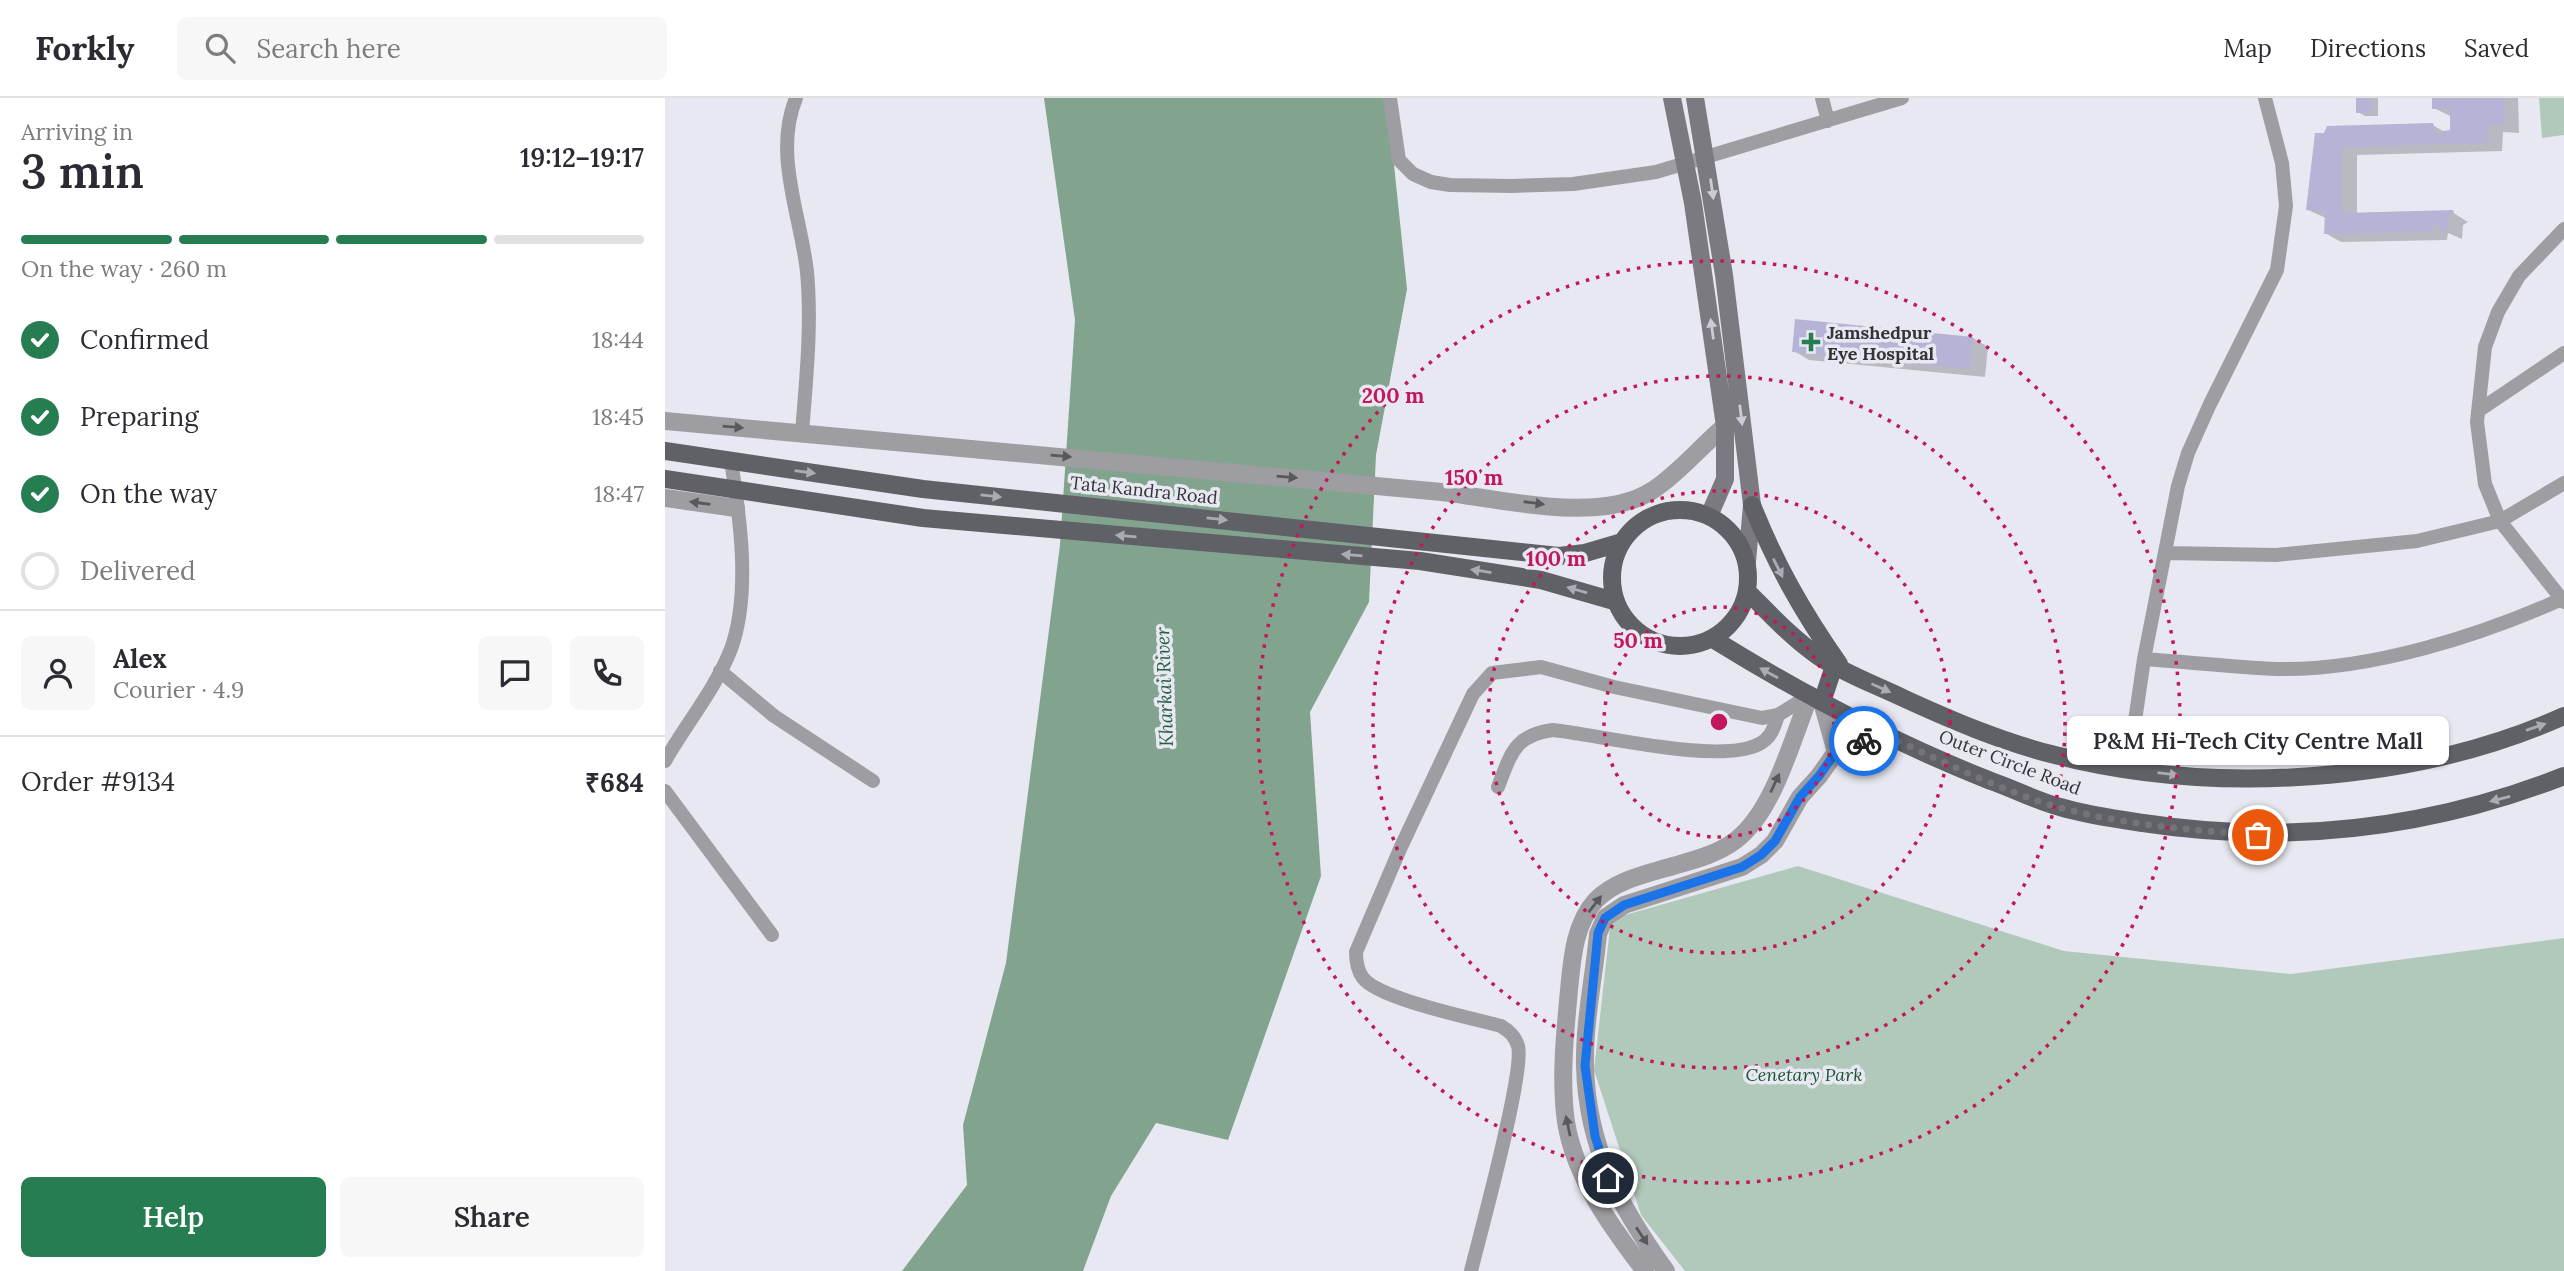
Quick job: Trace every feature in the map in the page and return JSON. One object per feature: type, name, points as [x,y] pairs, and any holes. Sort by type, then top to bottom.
[{"type":"main road","points":[[1672,98],[1685,162],[1725,425],[1725,479],[1709,516]]},
{"type":"main road","points":[[1695,98],[1707,158],[1752,505],[1747,562],[1748,592],[1736,619],[1713,639],[1685,647],[1655,643],[1630,626],[1614,601],[1610,572],[1619,543],[1638,523],[1662,511],[1689,510],[1709,516],[1726,527],[1739,543],[1747,562]]},
{"type":"main road","name":"Tata Kandra Road","points":[[665,451],[923,489],[1559,556],[1585,553],[1619,543]]},
{"type":"main road","points":[[665,480],[736,499],[1420,561],[1541,580],[1614,601]]},
{"type":"main road","points":[[1752,505],[1774,560],[1796,602],[1839,669]]},
{"type":"main road","points":[[1748,592],[1795,638],[1839,669],[1958,724],[2050,754],[2128,769],[2209,779],[2291,777],[2365,769],[2424,760],[2484,745],[2564,716]]},
{"type":"main road","name":"Outer Circle Road","points":[[1713,639],[1816,699],[1883,734],[1954,766],[2060,807],[2184,830],[2258,835],[2344,832],[2426,818],[2513,796],[2564,776]]},
{"type":"main road","points":[[1816,699],[1839,669]]},
{"type":"street","points":[[796,98],[789,114],[788,156],[807,271],[809,351],[802,433]]},
{"type":"street","points":[[1389,98],[1399,160],[1413,174],[1431,182],[1450,185],[1573,184],[1656,172],[1902,98]]},
{"type":"street","points":[[1822,98],[1828,121]]},
{"type":"street","points":[[2128,769],[2144,659],[2178,486],[2188,453],[2230,361],[2277,271],[2286,206],[2282,163],[2265,98]]},
{"type":"street","points":[[2144,659],[2278,669],[2314,667],[2440,644],[2563,600],[2500,521],[2485,484],[2479,454],[2478,411],[2485,347],[2498,312],[2519,276],[2564,229]]},
{"type":"street","points":[[2478,411],[2564,354]]},
{"type":"street","points":[[665,421],[1442,492],[1557,506],[1613,506],[1653,490],[1725,425]]},
{"type":"street","points":[[665,761],[670,741],[720,671],[740,619],[741,562],[730,461]]},
{"type":"street","points":[[2166,553],[2276,555],[2360,549],[2417,541],[2500,521],[2564,483]]},
{"type":"street","points":[[665,498],[736,499]]},
{"type":"street","points":[[1471,1271],[1515,1085],[1518,1045],[1511,1032],[1501,1026],[1393,996],[1372,986],[1362,977],[1356,962],[1356,952],[1400,849],[1473,694],[1492,673],[1541,667],[1614,687],[1762,718],[1778,715],[1816,699]]},
{"type":"street","points":[[720,671],[774,716],[873,781]]},
{"type":"street","points":[[1816,699],[1836,752]]},
{"type":"street","points":[[1645,1271],[1592,1193],[1567,1125],[1563,1090],[1565,1038],[1574,948],[1581,924],[1594,902],[1625,881],[1721,849],[1736,840],[1759,814],[1816,699]]},
{"type":"street","points":[[1498,787],[1520,741],[1534,733],[1553,730],[1726,751],[1757,745],[1772,734],[1778,715]]},
{"type":"street","points":[[1666,1271],[1624,1211],[1608,1178],[1589,1106],[1585,1066],[1598,933],[1605,918],[1624,905],[1742,867],[1761,855],[1782,829],[1800,797],[1836,752],[1883,734]]},
{"type":"street","points":[[665,791],[772,935]]},
{"type":"street","points":[[1759,814],[1782,829]]},
{"type":"green space","points":[[2539,98],[2564,98],[2564,135],[2542,138]]},
{"type":"green space","name":"Cenetary Park","points":[[1798,866],[2064,951],[2291,974],[2564,938],[2564,1271],[1685,1271],[1641,1215],[1594,1070],[1611,919]]},
{"type":"water","name":"Kharkai River","points":[[1044,98],[1387,98],[1407,289],[1376,455],[1369,602],[1310,712],[1321,876],[1228,1140],[1156,1123],[1111,1196],[1083,1271],[902,1271],[967,1185],[963,1125],[1006,963],[1060,545],[1075,320]]},
{"type":"building","points":[[2356,98],[2371,98],[2371,113],[2356,113]]},
{"type":"building","points":[[2432,98],[2504,98],[2505,125],[2488,125],[2487,143],[2342,147],[2342,213],[2453,210],[2454,213],[2448,216],[2447,232],[2440,230],[2440,225],[2433,225],[2432,232],[2324,234],[2325,211],[2306,210],[2315,133],[2324,133],[2327,126],[2433,123],[2436,133],[2442,136],[2443,131],[2450,130],[2450,109],[2432,109]]},
{"type":"building","points":[[1795,319],[1973,337],[1970,369],[1792,352]]},
{"type":"way so far","points":[[1864,741],[1883,734],[1954,766],[2060,807],[2184,830],[2258,835]]},
{"type":"place","name":"Jamshedpur Eye Hospital","points":[[1811,342]]},
{"type":"place","name":"P&M Hi-Tech City Centre Mall","points":[[2258,835]]},
{"type":"route","points":[[1608,1178],[1595,1136],[1585,1066],[1598,933],[1605,918],[1624,905],[1742,867],[1761,855],[1775,841],[1800,797],[1836,752],[1864,741]]}]
